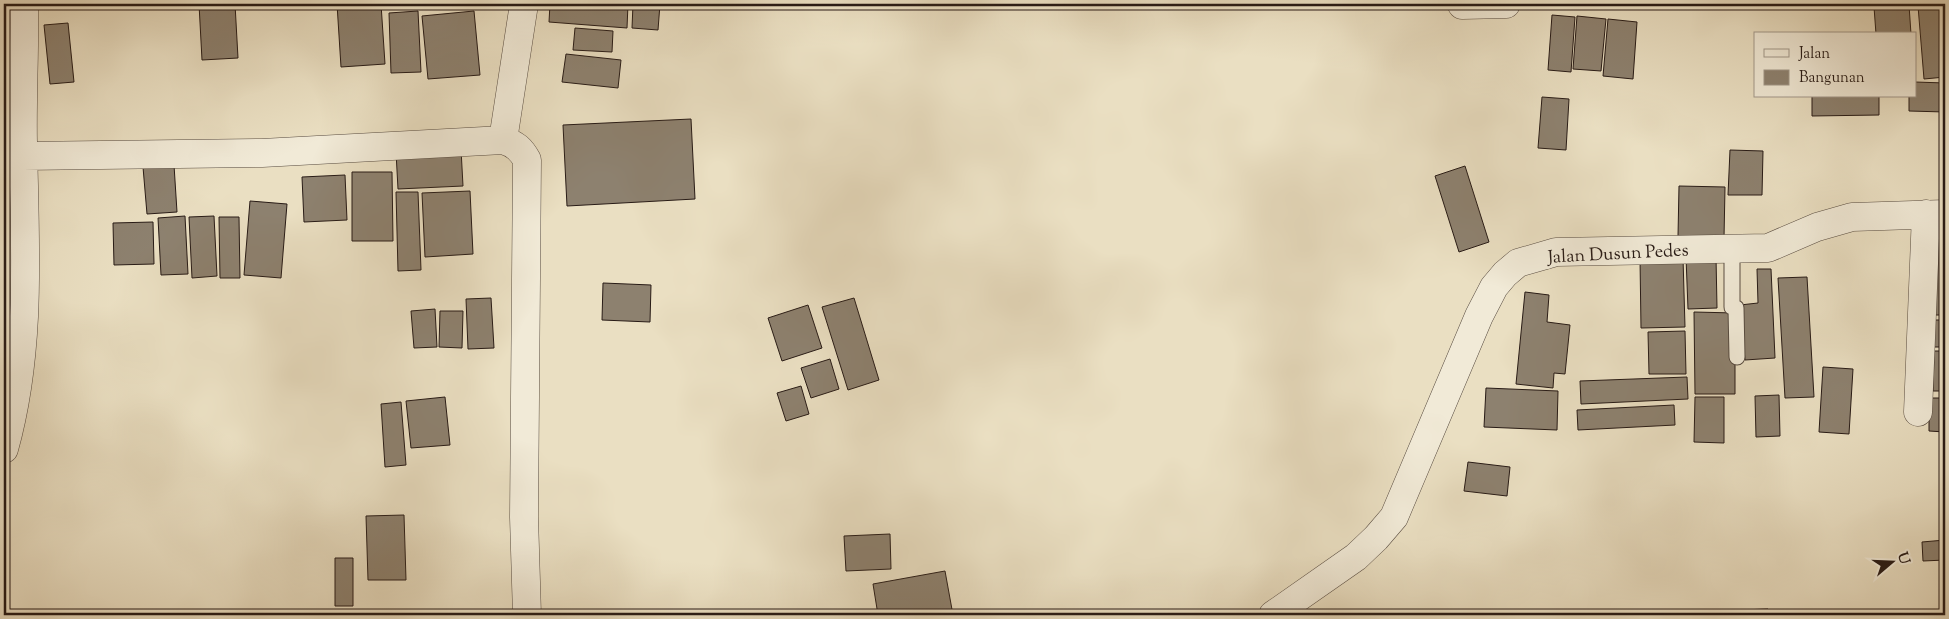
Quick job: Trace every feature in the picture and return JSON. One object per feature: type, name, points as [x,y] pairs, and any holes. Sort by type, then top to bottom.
[{"type":"street","points":[[4,449],[13,417],[22,352],[26,283],[23,156],[13,102],[25,41],[24,4]]},
{"type":"street","points":[[503,140],[524,4]]},
{"type":"street","points":[[1462,6],[1506,4]]},
{"type":"street","points":[[23,156],[262,152],[503,140],[514,144],[522,151],[527,160],[524,517],[527,615]]},
{"type":"street","points":[[1918,412],[1936,214]]},
{"type":"street","name":"Jalan Dusun Pedes","points":[[1273,615],[1356,557],[1394,517],[1479,316],[1494,287],[1504,274],[1518,263],[1556,252],[1768,248],[1834,220],[1852,217],[1936,214]]},
{"type":"lane","points":[[1732,249],[1732,307],[1736,308],[1737,357]]},
{"type":"building","points":[[199,4],[235,4],[238,58],[202,60]]},
{"type":"building","points":[[337,4],[381,4],[385,64],[341,67]]},
{"type":"building","points":[[394,4],[476,4],[476,8],[394,6]]},
{"type":"building","points":[[550,4],[628,4],[627,28],[549,22]]},
{"type":"building","points":[[633,4],[660,4],[658,30],[632,28]]},
{"type":"building","points":[[1945,4],[1945,77],[1924,79],[1918,6]]},
{"type":"building","points":[[1909,5],[1911,32],[1876,32],[1874,7]]},
{"type":"building","points":[[418,11],[421,72],[391,73],[389,13]]},
{"type":"building","points":[[474,11],[480,75],[428,79],[422,16]]},
{"type":"building","points":[[1552,15],[1575,17],[1571,72],[1548,70]]},
{"type":"building","points":[[1577,16],[1606,19],[1601,71],[1573,69]]},
{"type":"building","points":[[1608,19],[1637,22],[1633,79],[1603,76]]},
{"type":"building","points":[[68,23],[74,82],[50,84],[44,25]]},
{"type":"building","points":[[575,28],[613,31],[612,52],[573,50]]},
{"type":"building","points":[[566,54],[621,60],[618,88],[562,82]]},
{"type":"building","points":[[1916,82],[1945,83],[1945,112],[1909,111],[1909,98],[1916,98]]},
{"type":"building","points":[[1542,97],[1569,99],[1566,150],[1538,148]]},
{"type":"building","points":[[1812,98],[1879,98],[1879,115],[1812,116]]},
{"type":"building","points":[[691,119],[695,199],[567,206],[563,125]]},
{"type":"building","points":[[461,149],[463,186],[398,189],[396,152]]},
{"type":"building","points":[[1730,150],[1763,151],[1762,195],[1728,195]]},
{"type":"building","points":[[174,165],[177,212],[147,214],[143,167]]},
{"type":"building","points":[[1465,166],[1489,242],[1459,252],[1435,176]]},
{"type":"building","points":[[352,172],[392,172],[393,241],[352,241]]},
{"type":"building","points":[[345,175],[347,220],[304,222],[302,177]]},
{"type":"building","points":[[1679,186],[1725,187],[1724,238],[1678,236]]},
{"type":"building","points":[[470,191],[473,254],[425,257],[422,193]]},
{"type":"building","points":[[396,192],[418,192],[421,270],[398,271]]},
{"type":"building","points":[[250,201],[287,204],[281,278],[244,275]]},
{"type":"building","points":[[185,216],[188,274],[161,275],[158,218]]},
{"type":"building","points":[[214,216],[217,276],[192,278],[189,217]]},
{"type":"building","points":[[219,217],[239,217],[240,278],[220,278]]},
{"type":"building","points":[[153,222],[154,264],[114,265],[113,223]]},
{"type":"building","points":[[1929,250],[1945,250],[1945,315],[1929,315]]},
{"type":"building","points":[[1686,257],[1716,257],[1717,308],[1688,309]]},
{"type":"building","points":[[1683,258],[1685,327],[1641,328],[1640,259]]},
{"type":"building","points":[[1757,269],[1771,269],[1775,358],[1745,360],[1740,305],[1758,303]]},
{"type":"building","points":[[1807,277],[1814,397],[1785,398],[1778,278]]},
{"type":"building","points":[[603,283],[651,285],[650,322],[602,320]]},
{"type":"building","points":[[1525,292],[1549,295],[1547,322],[1570,325],[1565,374],[1554,373],[1553,388],[1516,384]]},
{"type":"building","points":[[491,298],[494,348],[468,349],[466,299]]},
{"type":"building","points":[[854,298],[879,380],[848,390],[822,307]]},
{"type":"building","points":[[808,305],[822,348],[782,361],[768,318]]},
{"type":"building","points":[[435,309],[437,347],[414,348],[411,311]]},
{"type":"building","points":[[440,311],[463,311],[462,348],[439,347]]},
{"type":"building","points":[[1694,312],[1735,313],[1735,394],[1695,394]]},
{"type":"building","points":[[1932,320],[1945,320],[1945,347],[1932,347]]},
{"type":"building","points":[[1685,331],[1686,374],[1649,374],[1648,332]]},
{"type":"building","points":[[1934,351],[1945,351],[1945,391],[1933,391]]},
{"type":"building","points":[[830,359],[839,389],[811,398],[801,368]]},
{"type":"building","points":[[1823,367],[1853,369],[1849,434],[1819,432]]},
{"type":"building","points":[[1687,377],[1688,399],[1581,404],[1580,381]]},
{"type":"building","points":[[801,386],[809,414],[786,421],[777,393]]},
{"type":"building","points":[[1486,388],[1558,391],[1557,430],[1484,427]]},
{"type":"building","points":[[1779,395],[1780,436],[1756,437],[1755,396]]},
{"type":"building","points":[[445,397],[450,445],[411,448],[406,401]]},
{"type":"building","points":[[1695,397],[1724,397],[1724,443],[1694,442]]},
{"type":"building","points":[[1929,398],[1945,398],[1945,432],[1929,431]]},
{"type":"building","points":[[401,402],[406,465],[385,467],[381,404]]},
{"type":"building","points":[[1674,405],[1675,425],[1578,430],[1577,410]]},
{"type":"building","points":[[1468,462],[1510,467],[1507,496],[1464,491]]},
{"type":"building","points":[[404,515],[406,580],[368,580],[366,516]]},
{"type":"building","points":[[890,534],[891,569],[846,571],[844,536]]},
{"type":"building","points":[[1945,540],[1945,560],[1923,561],[1922,542]]},
{"type":"building","points":[[335,558],[353,558],[353,606],[335,606]]},
{"type":"building","points":[[945,571],[953,615],[878,615],[873,584]]},
{"type":"building","points":[[1768,609],[1768,615],[1712,615],[1712,611]]}]
